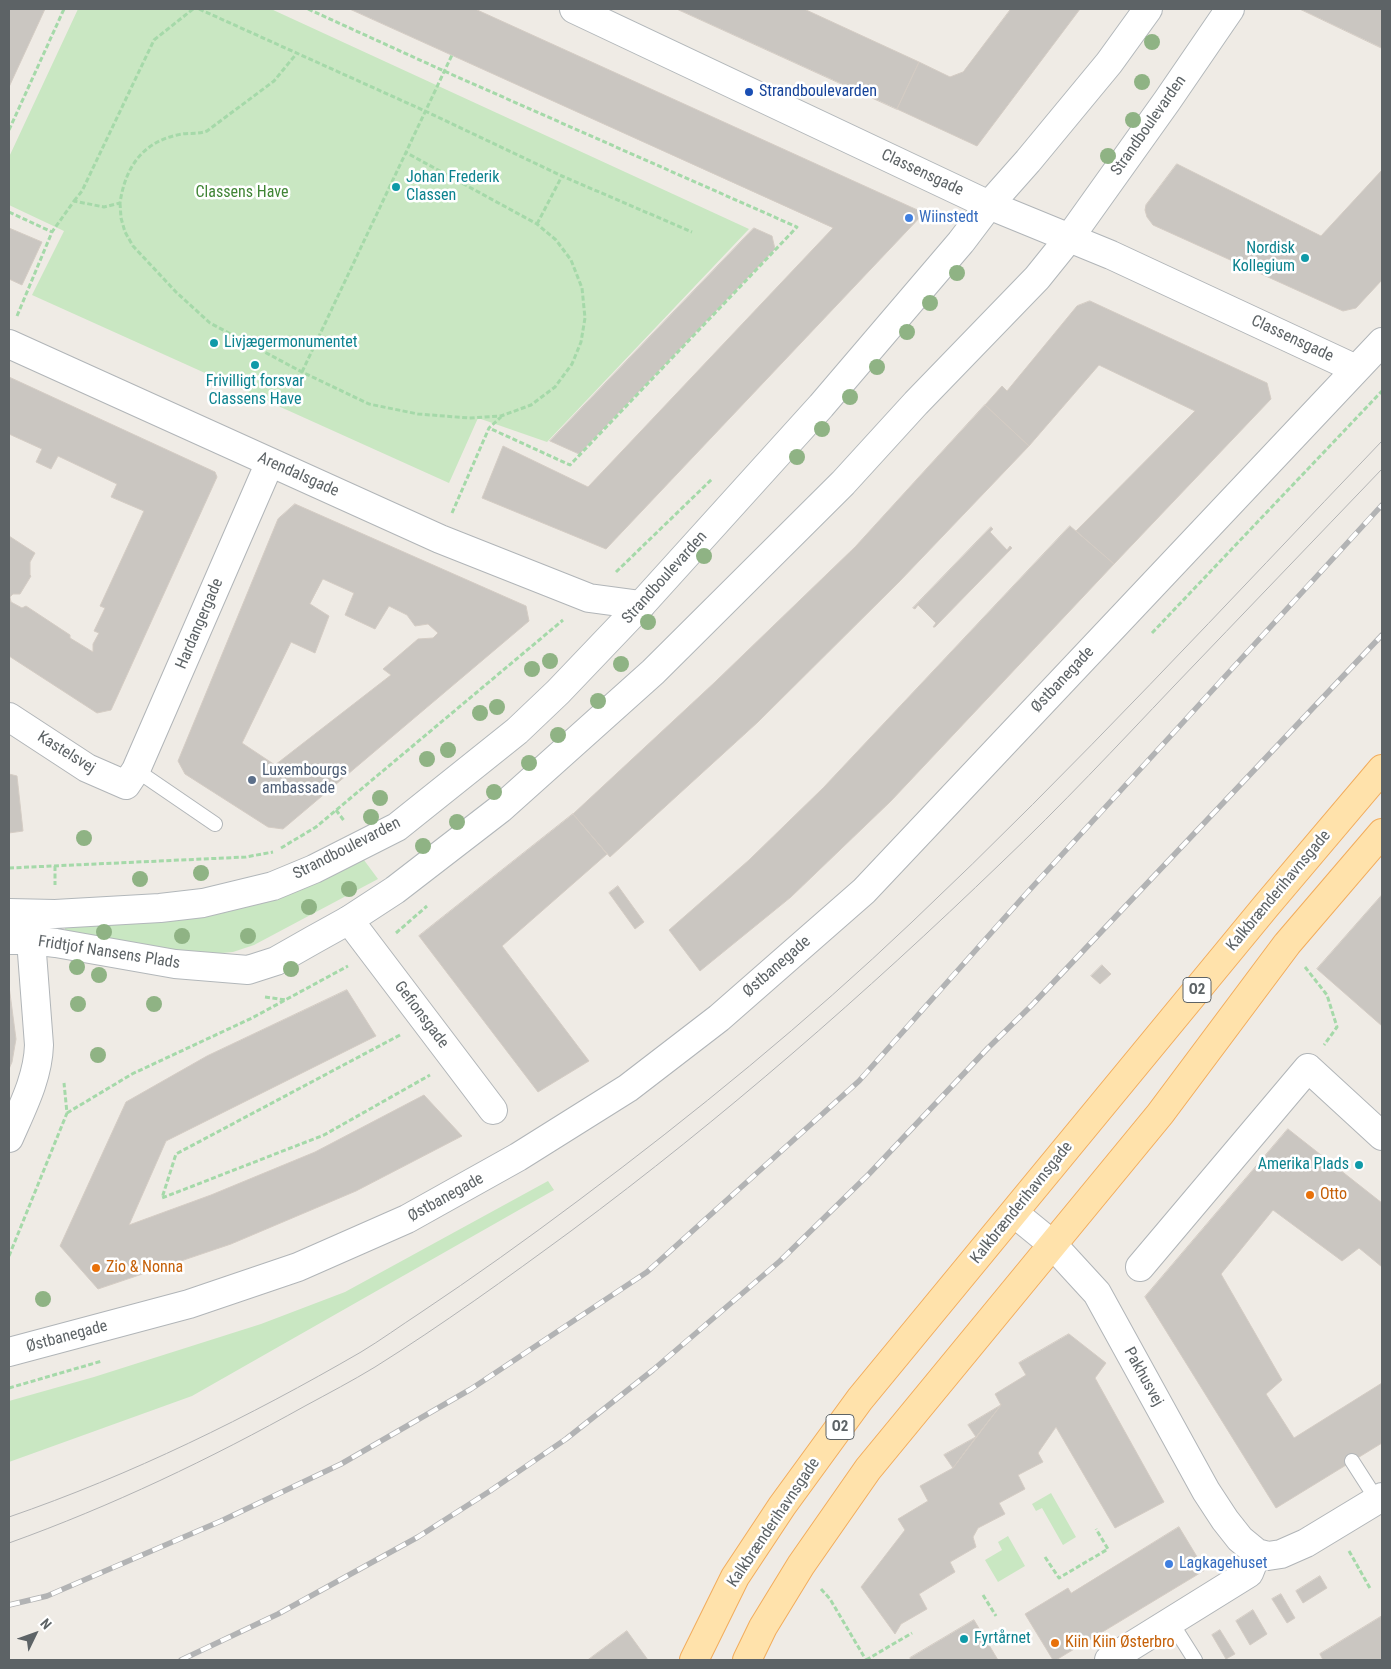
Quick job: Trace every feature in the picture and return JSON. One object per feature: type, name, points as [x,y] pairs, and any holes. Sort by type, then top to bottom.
[{"type":"main road","name":"Kalkbrænderihavnsgade","points":[[694,1660],[735,1577],[782,1506],[860,1399],[1266,906],[1382,769]]},
{"type":"main road","points":[[747,1660],[763,1627],[801,1565],[868,1469],[1160,1114],[1287,944],[1382,833]]},
{"type":"street","name":"Classensgade","points":[[574,9],[989,205],[1111,255],[1356,369]]},
{"type":"street","name":"Strandboulevarden","points":[[20,927],[55,914],[203,903],[273,886],[314,869],[397,827],[517,731],[641,605],[821,406],[1028,161],[1102,71],[1148,9]]},
{"type":"street","name":"Strandboulevarden","points":[[349,920],[395,890],[500,809],[653,672],[844,483],[916,403],[1037,278],[1070,238],[1168,101],[1230,9]]},
{"type":"street","name":"Østbanegade","points":[[9,1352],[189,1304],[298,1267],[407,1220],[518,1158],[628,1088],[719,1018],[864,891],[1382,342]]},
{"type":"street","name":"Arendalsgade","points":[[9,344],[440,539],[589,598],[641,605]]},
{"type":"street","name":"Hardangergade","points":[[131,778],[270,462]]},
{"type":"street","points":[[589,598],[614,633]]},
{"type":"street","name":"Kastelsvej","points":[[9,717],[87,768],[131,778]]},
{"type":"street","name":"Fridtjof Nansens Plads","points":[[20,927],[56,943],[174,964],[248,970],[276,960],[349,920]]},
{"type":"street","name":"Gefionsgade","points":[[349,920],[493,1110]]},
{"type":"street","name":"Fridtjof Nansens Plads","points":[[9,1138],[33,1081],[39,1060],[40,1045],[20,927]]},
{"type":"street","points":[[1140,1267],[1308,1068],[1382,1136]]},
{"type":"street","name":"Pakhusvej","points":[[1014,1213],[1052,1244],[1097,1293],[1206,1491],[1225,1520],[1240,1538],[1258,1553]]},
{"type":"street","points":[[1109,1660],[1249,1573],[1258,1553],[1268,1556],[1281,1554],[1306,1543],[1379,1499]]},
{"type":"lane","points":[[131,778],[215,824]]},
{"type":"lane","points":[[1352,1461],[1379,1499]]},
{"type":"lane","points":[[1171,1622],[1196,1660]]},
{"type":"path","points":[[9,130],[64,9]]},
{"type":"path","points":[[16,317],[52,232],[82,191],[154,40],[193,9]]},
{"type":"path","points":[[199,9],[425,111],[562,176],[692,232]]},
{"type":"path","points":[[308,9],[797,227],[570,465],[490,428]]},
{"type":"path","points":[[297,53],[274,81],[207,131],[199,134],[176,135],[158,141],[143,152],[131,166],[123,184],[120,203],[123,225],[133,246],[176,292],[210,323],[302,372],[369,404],[418,414],[469,418],[501,416],[531,405],[555,387],[572,364],[581,342],[585,318],[582,288],[571,260],[556,240],[536,224],[405,152]]},
{"type":"path","points":[[302,372],[452,55]]},
{"type":"path","points":[[536,224],[562,176]]},
{"type":"path","points":[[74,201],[104,207],[120,203]]},
{"type":"path","points":[[9,212],[52,232]]},
{"type":"path","points":[[440,539],[490,428],[501,416]]},
{"type":"path","points":[[9,868],[246,857],[277,851],[316,827],[589,598],[717,473]]},
{"type":"path","points":[[1287,944],[1327,996],[1337,1027],[1308,1068]]},
{"type":"path","points":[[425,1022],[176,1154],[162,1198],[324,1135],[456,1061]]},
{"type":"path","points":[[9,1256],[67,1113]]},
{"type":"path","points":[[1334,1526],[1371,1590]]},
{"type":"path","points":[[1045,1557],[1059,1578],[1108,1549],[1096,1529]]},
{"type":"path","points":[[801,1565],[830,1599],[866,1660],[912,1633]]},
{"type":"path","points":[[983,1595],[996,1616]]},
{"type":"green space","name":"Classens Have","points":[[78,9],[271,9],[749,229],[547,442],[478,418],[449,483],[32,295],[64,231],[9,205],[9,157]]},
{"type":"green space","points":[[361,856],[378,879],[254,945],[233,952],[187,953],[65,933],[65,925]]},
{"type":"green space","points":[[548,1181],[554,1190],[192,1396],[9,1462],[9,1401],[94,1377],[261,1324],[345,1292]]},
{"type":"green space","points":[[1051,1493],[1076,1537],[1063,1545],[1042,1508],[1036,1511],[1032,1504]]},
{"type":"green space","points":[[1008,1536],[1025,1566],[998,1582],[985,1560],[1002,1550],[998,1542]]},
{"type":"building","points":[[9,9],[45,9],[9,87]]},
{"type":"building","points":[[350,9],[475,9],[924,213],[606,549],[482,498],[503,446],[588,487],[833,228]]},
{"type":"building","points":[[677,9],[804,9],[919,62],[897,109]]},
{"type":"building","points":[[1011,9],[1080,9],[977,146],[897,109],[919,62],[950,77],[963,72]]},
{"type":"building","points":[[1300,9],[1382,9],[1382,48]]},
{"type":"building","name":"Nordisk Kollegium","points":[[1177,164],[1321,236],[1382,170],[1382,280],[1356,308],[1343,311],[1153,225],[1147,217],[1146,205]]},
{"type":"building","points":[[9,228],[42,242],[22,285],[9,279]]},
{"type":"building","points":[[754,228],[772,236],[775,249],[579,454],[550,441]]},
{"type":"building","points":[[1090,301],[1267,383],[1271,399],[1114,564],[1076,531],[1195,411],[1099,365],[1029,446],[985,405],[1002,386],[1007,391],[1077,306]]},
{"type":"building","points":[[9,377],[215,472],[217,477],[111,710],[97,713],[9,656],[9,536],[35,553],[30,562],[31,576],[20,594],[13,594],[10,597],[11,602],[22,608],[26,606],[93,652],[93,644],[99,633],[94,631],[105,608],[100,606],[144,511],[111,497],[117,484],[58,456],[51,469],[36,462],[42,449],[9,434]]},
{"type":"building","points":[[985,405],[1029,446],[899,582],[758,722],[610,857],[573,814],[715,682],[855,547]]},
{"type":"building","points":[[295,504],[526,606],[529,621],[283,829],[268,827],[185,774],[178,761],[278,519]],"holes":[[[323,579],[354,593],[345,615],[375,629],[389,606],[407,615],[415,626],[428,624],[438,633],[433,638],[418,639],[383,669],[391,675],[275,765],[242,743],[291,642],[315,653],[329,616],[310,604]]]},
{"type":"building","points":[[1070,526],[1114,564],[891,801],[791,897],[700,971],[669,930],[749,860],[823,788]]},
{"type":"building","points":[[991,527],[993,529],[990,532],[1007,550],[1010,546],[1012,548],[933,627],[936,623],[918,605],[915,609],[913,608]]},
{"type":"building","points":[[9,774],[17,776],[23,831],[9,833]]},
{"type":"building","points":[[573,814],[607,854],[502,946],[589,1061],[538,1092],[419,936]]},
{"type":"building","points":[[618,886],[644,922],[635,929],[609,893]]},
{"type":"building","points":[[1382,895],[1382,1026],[1317,969]]},
{"type":"building","points":[[1102,965],[1111,974],[1100,984],[1091,976]]},
{"type":"building","points":[[9,986],[16,1039],[9,1069]]},
{"type":"building","points":[[347,990],[376,1036],[166,1141],[129,1225],[211,1195],[315,1152],[424,1095],[462,1136],[356,1191],[231,1244],[98,1289],[60,1246],[126,1102],[207,1056]]},
{"type":"building","points":[[1288,1129],[1382,1203],[1382,1267],[1359,1248],[1342,1261],[1273,1210],[1221,1274],[1282,1380],[1266,1394],[1294,1438],[1382,1383],[1382,1443],[1276,1508],[1145,1297]]},
{"type":"building","points":[[1069,1334],[1106,1363],[1095,1378],[1164,1502],[1115,1528],[1056,1427],[1038,1453],[1043,1462],[1018,1475],[1025,1489],[999,1503],[1005,1514],[978,1528],[973,1537],[976,1547],[950,1562],[955,1572],[919,1594],[927,1609],[901,1624],[895,1634],[861,1587],[905,1530],[898,1519],[928,1501],[920,1486],[953,1468],[1001,1405],[995,1394],[1026,1375],[1019,1363]]},
{"type":"building","points":[[1001,1405],[976,1437],[968,1425]]},
{"type":"building","points":[[976,1437],[953,1468],[944,1455]]},
{"type":"building","points":[[1179,1527],[1205,1570],[1056,1660],[1053,1660],[1025,1614],[1068,1588],[1071,1593]]},
{"type":"building","points":[[1320,1576],[1327,1588],[1303,1603],[1296,1591]]},
{"type":"building","points":[[1281,1594],[1295,1618],[1287,1623],[1272,1599]]},
{"type":"building","points":[[1253,1610],[1267,1634],[1250,1645],[1236,1621]]},
{"type":"building","points":[[1382,1616],[1382,1660],[1323,1660],[1320,1654]]},
{"type":"building","name":"Fyrtårnet","points":[[974,1620],[998,1660],[911,1660],[910,1658]]},
{"type":"building","points":[[1220,1630],[1235,1654],[1226,1659],[1212,1635]]},
{"type":"building","points":[[627,1631],[648,1660],[588,1660]]},
{"type":"tram line","points":[[9,1517],[100,1483],[189,1443],[233,1422],[361,1352],[500,1258],[665,1134],[791,1031],[873,959],[973,864],[1150,684],[1382,441]]},
{"type":"tram line","points":[[9,1543],[123,1497],[197,1463],[358,1377],[474,1301],[628,1188],[792,1054],[950,912],[1089,776],[1382,469]]},
{"type":"railway","points":[[9,1605],[47,1596],[221,1521],[341,1464],[471,1389],[647,1272],[859,1081],[1025,895],[1382,505]]},
{"type":"railway","points":[[181,1660],[278,1614],[418,1537],[566,1439],[653,1370],[780,1261],[869,1174],[988,1048],[1032,1005],[1382,635]]},
{"type":"place","name":"Strandboulevarden","points":[[749,92]]},
{"type":"place","name":"Johan Frederik Classen","points":[[396,187]]},
{"type":"place","name":"Wiinstedt","points":[[909,218]]},
{"type":"place","name":"Nordisk Kollegium","points":[[1305,258]]},
{"type":"place","name":"Livjægermonumentet","points":[[214,343]]},
{"type":"place","name":"Frivilligt forsvar Classens Have","points":[[255,365]]},
{"type":"place","name":"Luxembourgs ambassade","points":[[252,780]]},
{"type":"place","name":"Amerika Plads","points":[[1359,1165]]},
{"type":"place","name":"Otto","points":[[1310,1195]]},
{"type":"place","name":"Zio & Nonna","points":[[96,1268]]},
{"type":"place","name":"Lagkagehuset","points":[[1169,1564]]},
{"type":"place","name":"Fyrtårnet","points":[[964,1639]]},
{"type":"place","name":"Kiin Kiin Østerbro","points":[[1055,1643]]}]
